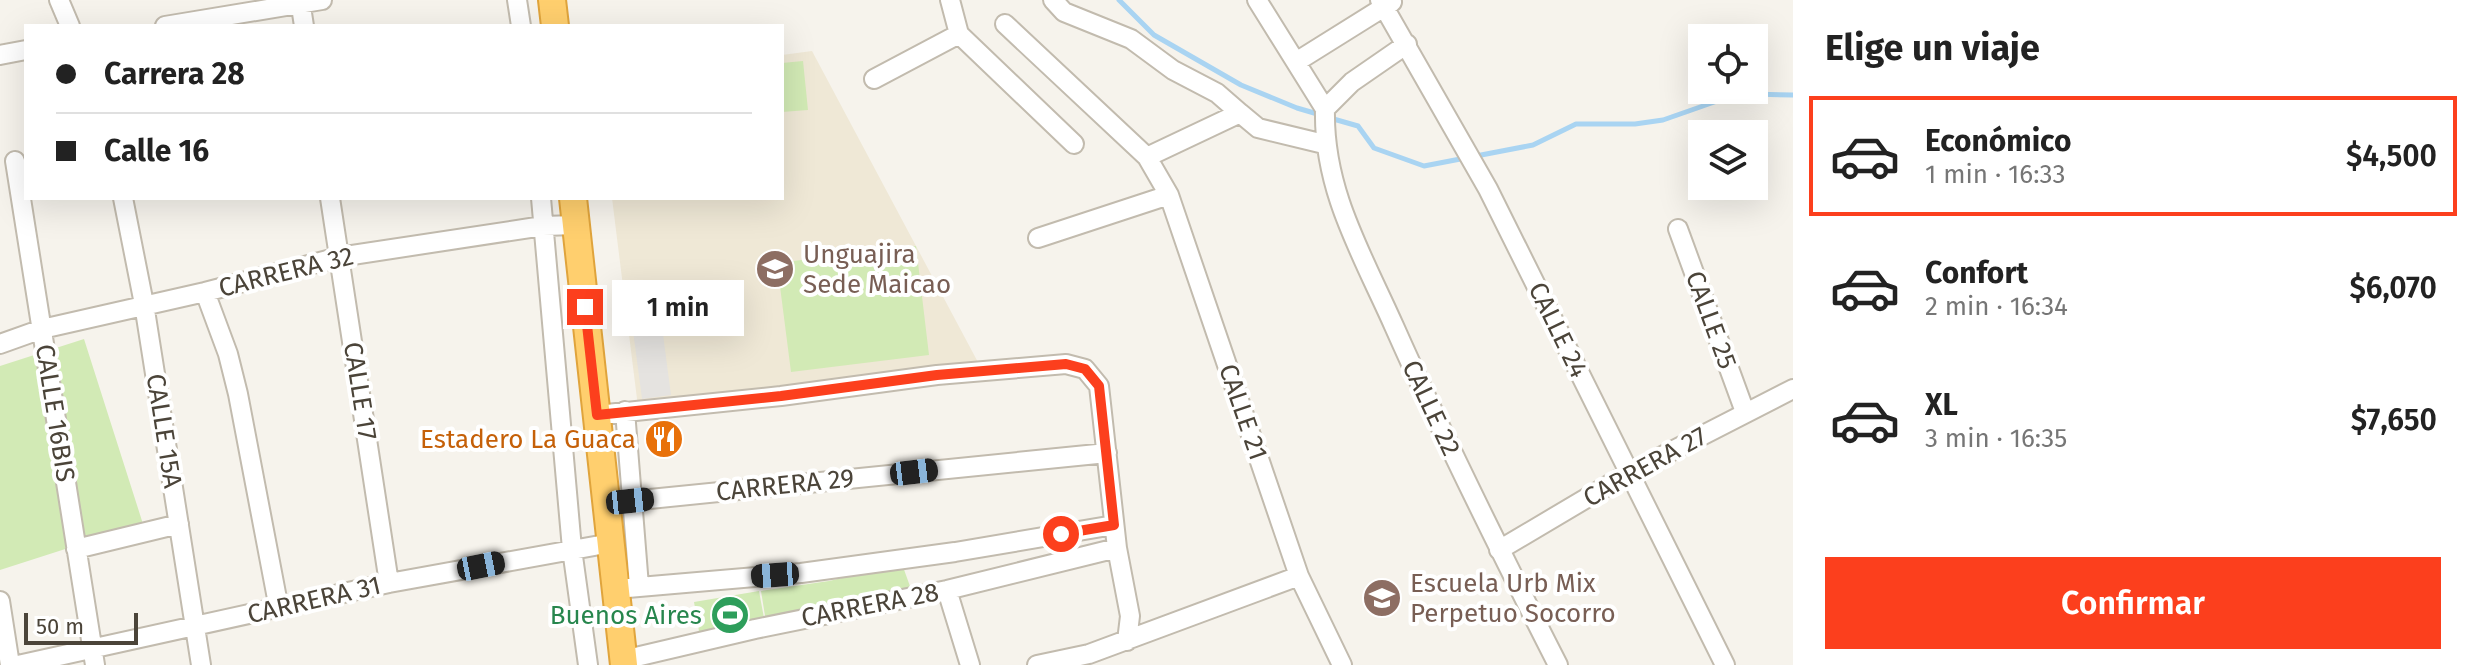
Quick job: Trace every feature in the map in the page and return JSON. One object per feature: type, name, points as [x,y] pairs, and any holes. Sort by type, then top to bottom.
[{"type":"highway","points":[[552,0],[555,24]]},
{"type":"highway","points":[[573,200],[597,415],[618,501],[611,543],[627,587],[624,663]]},
{"type":"street","points":[[59,0],[69,24]]},
{"type":"street","points":[[176,24],[322,0]]},
{"type":"street","points":[[517,0],[521,24]]},
{"type":"street","points":[[1053,0],[1064,12],[1131,39],[1173,70],[1217,93],[1258,128],[1324,144]]},
{"type":"street","points":[[1257,0],[1325,109],[1352,82],[1407,44]]},
{"type":"street","points":[[301,2],[304,24]]},
{"type":"street","points":[[1296,62],[1387,2]]},
{"type":"street","name":"CALLE 24","points":[[1387,2],[1488,189],[1725,665]]},
{"type":"street","points":[[954,3],[959,34],[1074,144]]},
{"type":"street","name":"CALLE 21","points":[[1005,24],[1147,157],[1169,195],[1299,576],[1342,665]]},
{"type":"street","points":[[874,79],[959,34]]},
{"type":"street","points":[[0,55],[24,50]]},
{"type":"street","name":"CALLE 22","points":[[1325,109],[1324,144],[1337,199],[1433,415],[1558,665]]},
{"type":"street","points":[[1147,157],[1240,113]]},
{"type":"street","name":"CALLE 16BIS","points":[[14,161],[93,657]]},
{"type":"street","points":[[1038,238],[1169,195]]},
{"type":"street","name":"CALLE 15A","points":[[123,200],[144,304],[201,665]]},
{"type":"street","name":"CALLE 17","points":[[330,200],[389,583]]},
{"type":"street","points":[[541,200],[572,549],[588,665]]},
{"type":"street","name":"CARRERA 32","points":[[0,344],[42,329],[205,292],[339,257],[543,226],[576,225]]},
{"type":"street","name":"CALLE 25","points":[[1678,229],[1745,412]]},
{"type":"street","points":[[205,292],[228,354],[238,394],[279,609]]},
{"type":"street","points":[[597,415],[781,396],[937,375],[1066,364],[1085,369],[1099,386],[1117,548],[1130,616],[1127,641]]},
{"type":"street","name":"CARRERA 27","points":[[1499,550],[1629,473],[1793,389]]},
{"type":"street","points":[[625,411],[618,501],[627,587]]},
{"type":"street","name":"CARRERA 29","points":[[618,501],[1107,453]]},
{"type":"street","points":[[76,549],[179,524]]},
{"type":"street","name":"CARRERA 28","points":[[627,587],[801,573],[955,552],[1114,525]]},
{"type":"street","name":"CARRERA 31","points":[[18,665],[93,657],[195,626],[389,583],[611,543]]},
{"type":"street","name":"CARRERA 28","points":[[624,663],[755,629],[947,590],[1117,548]]},
{"type":"street","points":[[1037,665],[1092,659],[1127,641],[1299,576]]},
{"type":"street","points":[[947,590],[970,665]]},
{"type":"street","points":[[0,601],[10,665]]},
{"type":"shaded area","name":"Unguajira Sede Maicao","points":[[812,51],[980,366],[638,407],[612,200],[784,200],[784,55]]},
{"type":"shaded area","points":[[656,281],[671,395],[642,399],[627,285]]},
{"type":"green space","points":[[803,61],[808,110],[784,112],[784,63]]},
{"type":"green space","points":[[916,246],[929,355],[791,372],[777,263]]},
{"type":"green space","points":[[84,339],[143,524],[0,570],[0,366]]},
{"type":"green space","points":[[902,564],[911,589],[767,628],[761,591],[829,581]]},
{"type":"green space","name":"Buenos Aires","points":[[759,591],[766,629],[701,643],[694,602]]},
{"type":"waterway","points":[[1119,0],[1154,35],[1241,85],[1321,115]]},
{"type":"waterway","points":[[1330,118],[1358,126],[1374,148],[1424,166],[1533,145],[1576,124],[1635,124],[1663,120],[1720,100],[1750,94],[1793,95]]},
{"type":"place","name":"Unguajira Sede Maicao","points":[[775,269]]},
{"type":"place","name":"Estadero La Guaca","points":[[664,439]]},
{"type":"place","name":"Escuela Urb Mix Perpetuo Socorro","points":[[1382,598]]},
{"type":"place","name":"Buenos Aires","points":[[730,615]]},
{"type":"route","points":[[585,307],[597,415],[781,396],[937,375],[1066,364],[1085,369],[1099,386],[1114,525],[1061,534]]}]
